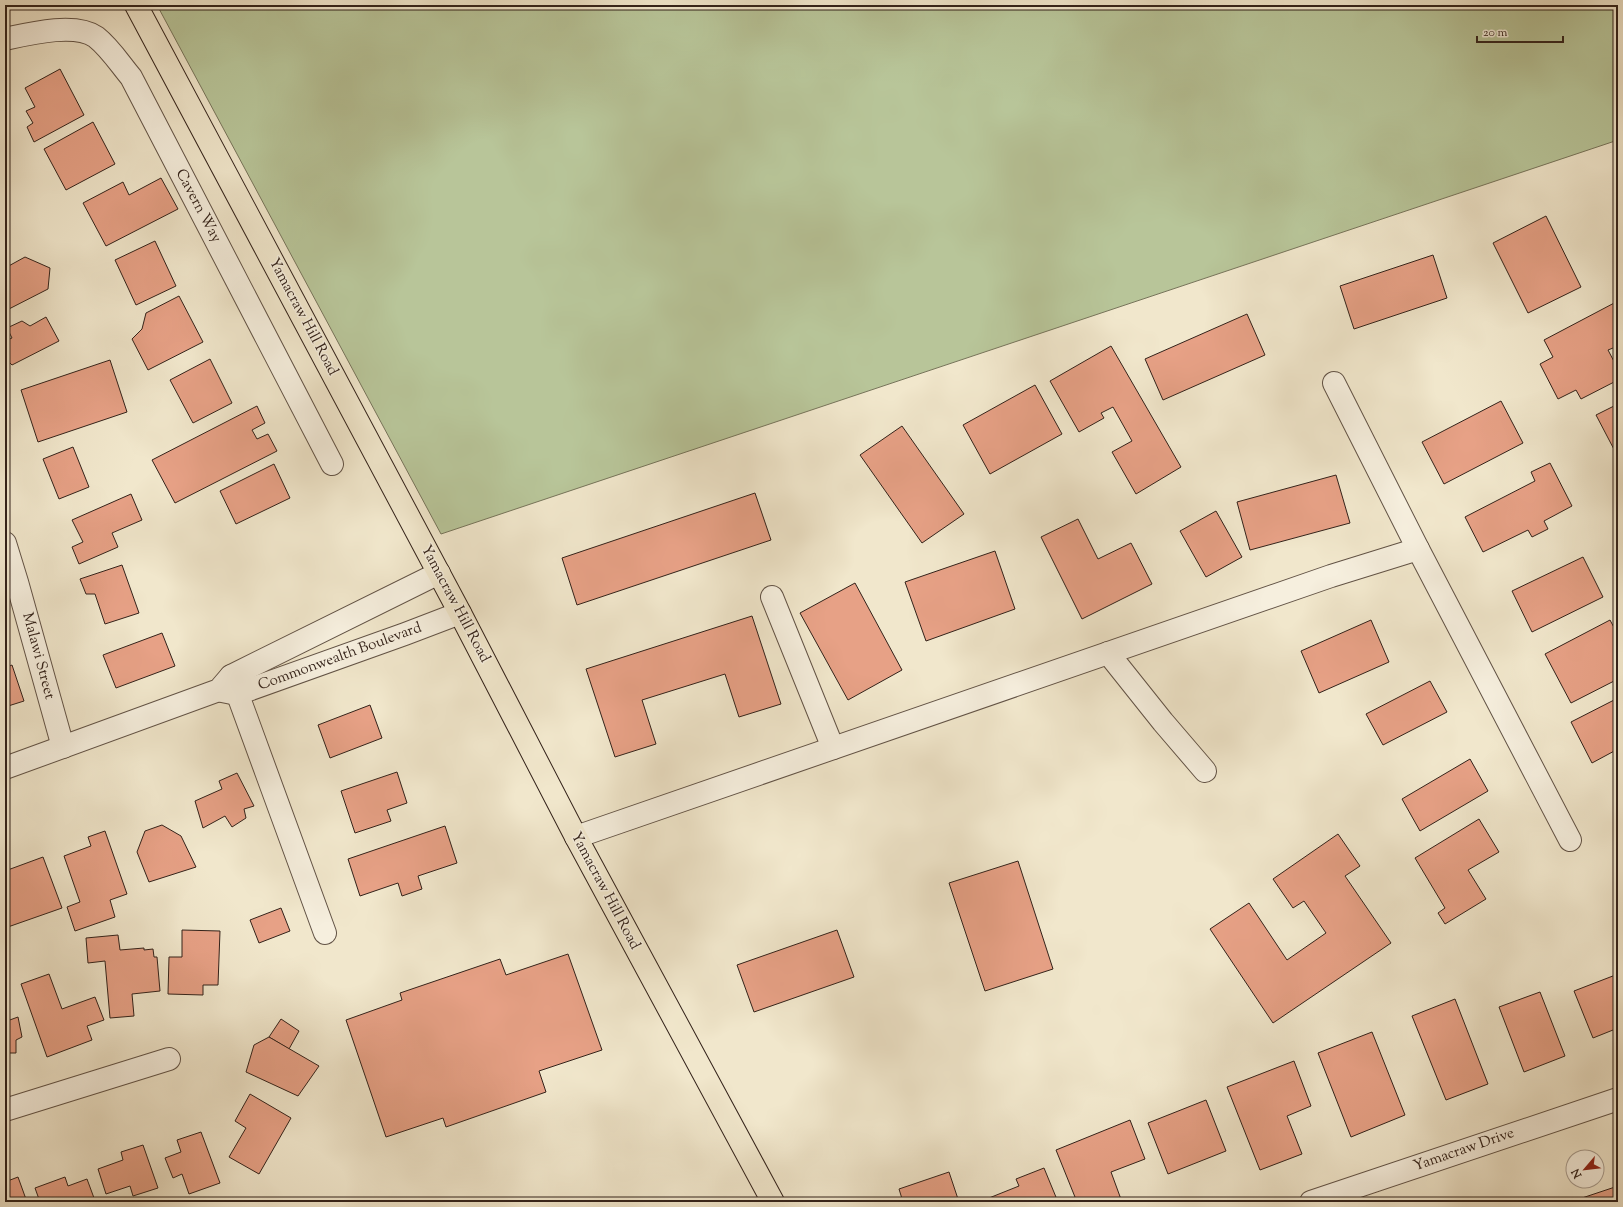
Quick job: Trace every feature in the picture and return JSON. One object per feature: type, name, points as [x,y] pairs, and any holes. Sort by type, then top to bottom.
[{"type":"main road","name":"Yamacraw Hill Road","points":[[136,5],[439,573],[576,837],[774,1202]]},
{"type":"street","name":"Cavern Way","points":[[5,39],[55,30],[81,31],[95,36],[131,77],[332,464]]},
{"type":"street","points":[[1334,383],[1418,549],[1570,840]]},
{"type":"street","name":"Malawi Street","points":[[5,543],[63,747]]},
{"type":"street","points":[[576,837],[1331,576],[1418,549]]},
{"type":"street","name":"Commonwealth Boulevard","points":[[229,687],[439,573]]},
{"type":"street","points":[[772,597],[833,748]]},
{"type":"street","name":"Commonwealth Boulevard","points":[[5,768],[229,687],[405,634],[460,613]]},
{"type":"street","points":[[1108,653],[1204,771]]},
{"type":"street","points":[[229,687],[325,933]]},
{"type":"street","points":[[5,1110],[169,1059]]},
{"type":"street","name":"Yamacraw Drive","points":[[1311,1202],[1618,1099]]},
{"type":"green space","points":[[157,5],[1618,5],[1618,140],[441,534]]},
{"type":"building","points":[[60,69],[84,115],[34,142],[27,127],[33,123],[26,111],[35,107],[25,88]]},
{"type":"building","points":[[93,122],[115,164],[66,190],[44,149]]},
{"type":"building","points":[[161,178],[178,209],[106,246],[83,203],[123,182],[129,195]]},
{"type":"building","points":[[1546,216],[1581,287],[1528,313],[1493,243]]},
{"type":"building","points":[[155,241],[176,286],[136,305],[115,260]]},
{"type":"building","points":[[1433,255],[1447,298],[1354,329],[1340,286]]},
{"type":"building","points":[[25,257],[50,268],[48,289],[5,311],[5,268]]},
{"type":"building","points":[[179,296],[203,342],[148,370],[132,339],[142,329],[146,313]]},
{"type":"building","points":[[1618,301],[1618,346],[1608,350],[1618,369],[1618,380],[1581,399],[1576,390],[1558,399],[1540,364],[1553,357],[1544,340]]},
{"type":"building","points":[[1247,314],[1265,355],[1163,400],[1145,359]]},
{"type":"building","points":[[46,317],[59,341],[12,365],[5,358],[5,353],[8,350],[5,341],[12,338],[7,328],[22,321],[30,326]]},
{"type":"building","points":[[1111,346],[1181,467],[1136,494],[1112,452],[1132,441],[1113,407],[1101,413],[1104,418],[1079,432],[1050,381]]},
{"type":"building","points":[[210,359],[232,403],[193,423],[170,380]]},
{"type":"building","points":[[110,360],[127,412],[38,442],[21,390]]},
{"type":"building","points":[[1035,385],[1062,434],[990,474],[963,425]]},
{"type":"building","points":[[1501,401],[1523,443],[1444,484],[1422,442]]},
{"type":"building","points":[[1618,404],[1618,457],[1596,415]]},
{"type":"building","points":[[257,406],[265,423],[252,430],[257,439],[268,434],[277,451],[175,503],[152,460]]},
{"type":"building","points":[[902,426],[964,514],[922,543],[860,455]]},
{"type":"building","points":[[73,447],[89,487],[59,499],[43,459]]},
{"type":"building","points":[[1550,463],[1572,506],[1544,521],[1548,529],[1532,537],[1528,530],[1483,552],[1465,517],[1535,481],[1531,472]]},
{"type":"building","points":[[274,464],[290,498],[236,524],[220,491]]},
{"type":"building","points":[[1336,475],[1350,523],[1250,550],[1237,502]]},
{"type":"building","points":[[755,493],[771,540],[577,605],[562,558]]},
{"type":"building","points":[[131,494],[142,520],[112,533],[118,547],[79,564],[72,547],[83,542],[72,520]]},
{"type":"building","points":[[1216,511],[1242,557],[1206,577],[1180,531]]},
{"type":"building","points":[[1078,519],[1098,559],[1131,543],[1152,584],[1082,619],[1041,537]]},
{"type":"building","points":[[995,551],[1015,609],[926,641],[905,582]]},
{"type":"building","points":[[1583,557],[1603,597],[1532,632],[1512,591]]},
{"type":"building","points":[[122,565],[139,613],[105,624],[95,594],[86,594],[80,579]]},
{"type":"building","points":[[855,583],[902,670],[848,700],[800,613]]},
{"type":"building","points":[[752,616],[781,704],[739,717],[725,674],[642,700],[656,744],[615,757],[586,669]]},
{"type":"building","points":[[1371,620],[1389,662],[1319,693],[1301,651]]},
{"type":"building","points":[[1610,620],[1618,635],[1618,679],[1571,703],[1545,654]]},
{"type":"building","points":[[162,633],[175,666],[116,688],[103,655]]},
{"type":"building","points":[[12,665],[24,701],[5,707],[5,668]]},
{"type":"building","points":[[1430,681],[1447,712],[1383,745],[1366,714]]},
{"type":"building","points":[[1618,698],[1618,749],[1592,763],[1571,722]]},
{"type":"building","points":[[370,705],[382,738],[330,758],[318,725]]},
{"type":"building","points":[[1470,759],[1488,791],[1420,831],[1402,799]]},
{"type":"building","points":[[397,772],[407,803],[387,810],[391,821],[355,833],[341,791]]},
{"type":"building","points":[[237,773],[254,806],[244,809],[246,818],[232,827],[225,816],[203,828],[195,801],[222,789],[219,781]]},
{"type":"building","points":[[1479,819],[1499,852],[1468,870],[1486,899],[1445,924],[1438,913],[1445,908],[1415,858]]},
{"type":"building","points":[[162,825],[181,836],[196,867],[149,882],[137,852],[145,831]]},
{"type":"building","points":[[445,826],[457,863],[418,876],[422,889],[402,896],[398,883],[360,896],[348,859]]},
{"type":"building","points":[[105,831],[127,894],[110,900],[115,917],[75,931],[67,907],[80,902],[64,856],[91,846],[88,837]]},
{"type":"building","points":[[1338,834],[1360,866],[1345,876],[1391,943],[1273,1023],[1210,929],[1249,903],[1287,960],[1326,933],[1304,901],[1293,908],[1273,879]]},
{"type":"building","points":[[43,857],[62,908],[5,928],[5,871]]},
{"type":"building","points":[[1018,861],[1053,969],[985,991],[949,883]]},
{"type":"building","points":[[281,908],[290,931],[259,943],[250,920]]},
{"type":"building","points":[[182,930],[220,931],[218,985],[203,985],[203,995],[168,994],[169,957],[182,957]]},
{"type":"building","points":[[837,930],[854,977],[754,1012],[737,965]]},
{"type":"building","points":[[118,935],[120,950],[144,948],[144,950],[153,949],[154,957],[157,957],[160,991],[132,994],[134,1016],[110,1018],[105,961],[88,963],[86,938]]},
{"type":"building","points":[[568,954],[602,1050],[539,1071],[546,1092],[446,1127],[443,1118],[386,1137],[346,1020],[402,1000],[400,993],[500,959],[506,975]]},
{"type":"building","points":[[49,974],[62,1009],[95,997],[104,1020],[87,1026],[92,1040],[47,1057],[21,984]]},
{"type":"building","points":[[1618,974],[1618,1028],[1593,1038],[1574,991]]},
{"type":"building","points":[[1540,992],[1565,1056],[1524,1072],[1499,1007]]},
{"type":"building","points":[[1455,999],[1488,1084],[1446,1100],[1412,1016]]},
{"type":"building","points":[[5,1017],[7,1021],[18,1017],[22,1037],[16,1040],[16,1053],[5,1053]]},
{"type":"building","points":[[281,1019],[299,1031],[289,1049],[269,1037]]},
{"type":"building","points":[[1372,1032],[1405,1115],[1351,1137],[1318,1053]]},
{"type":"building","points":[[269,1037],[319,1066],[298,1096],[246,1072],[254,1045]]},
{"type":"building","points":[[1294,1061],[1311,1106],[1287,1116],[1302,1154],[1260,1170],[1227,1087]]},
{"type":"building","points":[[250,1094],[291,1118],[259,1174],[229,1157],[246,1128],[235,1121]]},
{"type":"building","points":[[1206,1100],[1226,1151],[1168,1174],[1148,1123]]},
{"type":"building","points":[[1130,1120],[1145,1159],[1111,1172],[1122,1202],[1077,1202],[1056,1150]]},
{"type":"building","points":[[201,1132],[220,1183],[189,1194],[182,1174],[173,1178],[165,1158],[181,1152],[177,1140]]},
{"type":"building","points":[[143,1145],[158,1188],[133,1196],[130,1186],[106,1194],[98,1169],[123,1160],[121,1152]]},
{"type":"building","points":[[1044,1168],[1058,1202],[979,1202],[1019,1186],[1016,1179]]},
{"type":"building","points":[[949,1172],[959,1202],[903,1202],[899,1189]]},
{"type":"building","points":[[18,1177],[27,1202],[5,1202],[5,1182]]},
{"type":"building","points":[[65,1177],[68,1186],[87,1179],[94,1198],[82,1202],[40,1202],[35,1188]]},
{"type":"building","points":[[1618,1186],[1618,1202],[1570,1202]]}]
